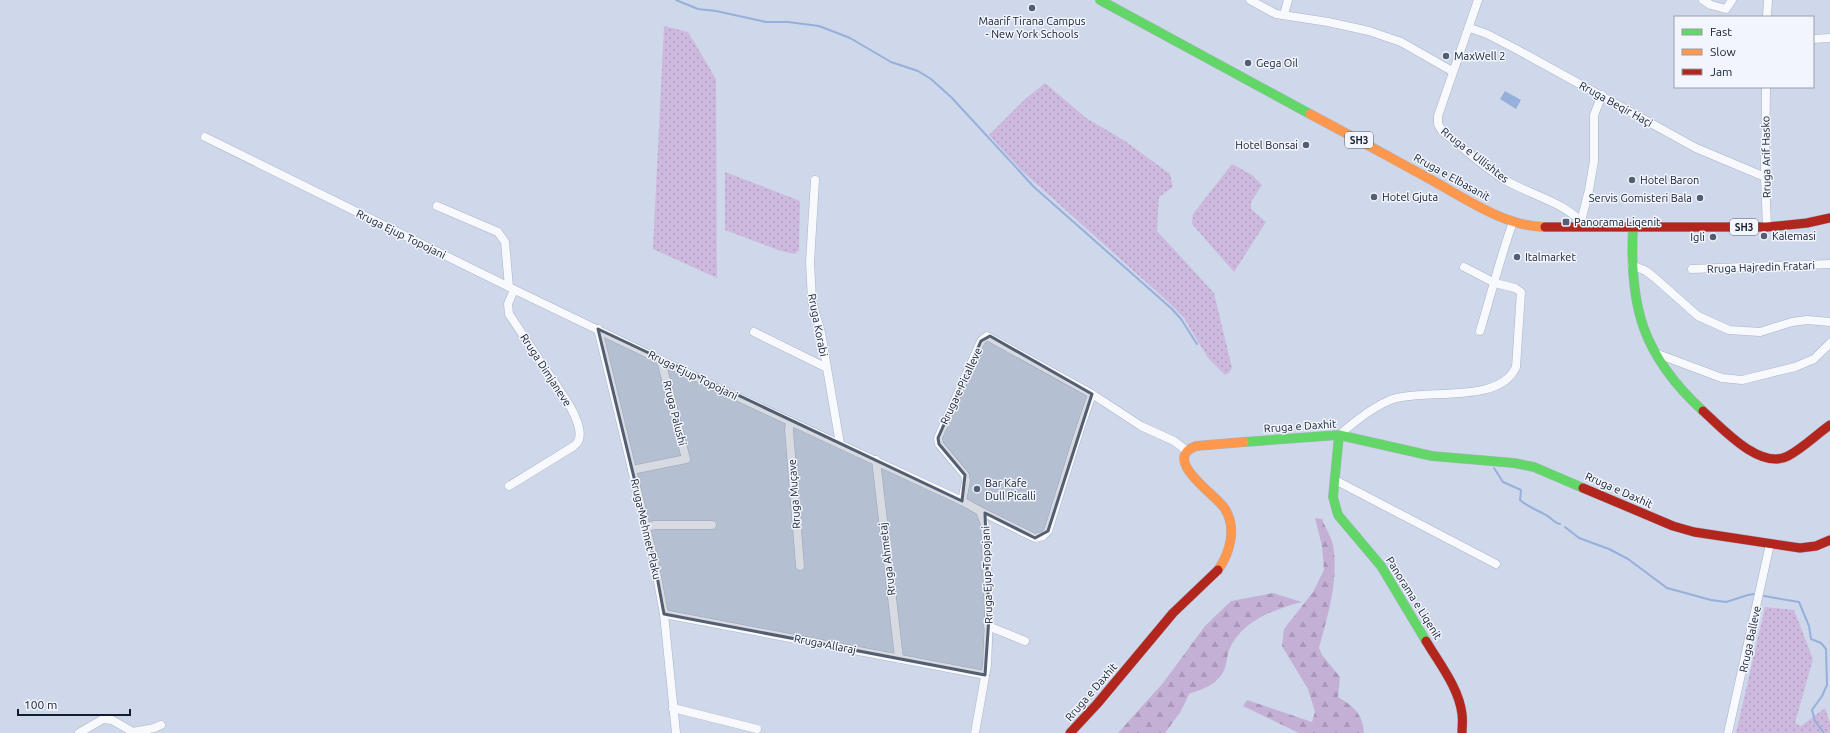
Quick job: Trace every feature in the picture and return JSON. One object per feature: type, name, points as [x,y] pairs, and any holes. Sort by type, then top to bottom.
[{"type":"street","name":"Rruga e Elbasanit","points":[[1100,0],[1480,206],[1513,222],[1532,227],[1583,224],[1632,228],[1767,227],[1807,223],[1830,218]]},
{"type":"street","points":[[1250,0],[1276,14],[1328,22],[1369,31],[1401,42],[1452,71]]},
{"type":"street","points":[[1284,15],[1288,0]]},
{"type":"street","name":"Rruga e Ullishtes","points":[[1478,0],[1470,28],[1452,71],[1438,116],[1437,120],[1439,128],[1497,175],[1515,186],[1553,202],[1575,215],[1583,224]]},
{"type":"street","points":[[1703,0],[1711,5],[1726,9],[1732,0]]},
{"type":"street","points":[[1767,16],[1768,0]]},
{"type":"street","name":"Rruga Beqir Haçi","points":[[1470,28],[1487,34],[1602,95],[1696,148],[1765,177]]},
{"type":"street","points":[[1814,39],[1830,38]]},
{"type":"street","name":"Rruga Arif Hasko","points":[[1766,88],[1765,177],[1767,227]]},
{"type":"street","points":[[1583,224],[1594,161],[1594,115],[1602,95]]},
{"type":"street","name":"Rruga Ejup Topojani","points":[[205,137],[512,289],[790,421],[876,460],[980,511],[986,525],[988,626],[985,675],[975,733]]},
{"type":"street","name":"Rruga Korabi","points":[[815,180],[810,262],[811,293],[827,368],[840,444]]},
{"type":"street","points":[[437,206],[498,232],[502,236],[505,242],[512,289]]},
{"type":"street","points":[[1480,331],[1495,283],[1500,257],[1513,222]]},
{"type":"street","points":[[1632,228],[1632,265],[1635,297],[1656,353],[1668,375],[1684,392],[1736,441],[1753,453],[1762,457],[1775,460],[1787,457],[1830,426]]},
{"type":"street","name":"Rruga Hajredin Fratari","points":[[1692,269],[1830,264]]},
{"type":"street","points":[[1632,265],[1646,271],[1698,316],[1729,330],[1760,332],[1792,322],[1807,320],[1830,322]]},
{"type":"street","points":[[1339,435],[1356,421],[1392,399],[1478,391],[1497,385],[1509,378],[1516,367],[1521,292],[1515,288],[1495,283],[1464,267]]},
{"type":"street","name":"Rruga Dimjaneve","points":[[509,486],[580,441],[574,416],[568,402],[509,314],[508,304],[512,289]]},
{"type":"street","name":"Rruga Mehmet Plaku","points":[[598,329],[646,527],[664,614],[676,733]]},
{"type":"street","points":[[754,332],[827,368]]},
{"type":"street","name":"Rruga e Picalleve","points":[[962,501],[966,481],[965,475],[939,444],[938,438],[985,337],[990,336],[1092,394],[1145,428],[1174,441],[1187,451]]},
{"type":"street","points":[[1656,353],[1722,378],[1742,380],[1795,367],[1814,359],[1830,343]]},
{"type":"street","name":"Rruga Palushi","points":[[632,470],[686,459],[661,360]]},
{"type":"street","points":[[980,511],[1035,538],[1043,536],[1048,531],[1092,394]]},
{"type":"street","name":"Rruga Muçave","points":[[790,421],[789,430],[800,566]]},
{"type":"street","name":"Rruga e Daxhit","points":[[1070,733],[1105,696],[1164,623],[1214,575],[1225,559],[1231,530],[1229,516],[1222,502],[1187,470],[1183,461],[1187,451],[1191,448],[1202,445],[1339,435],[1432,456],[1514,463],[1534,467],[1683,530],[1770,544],[1808,548],[1830,540]]},
{"type":"street","name":"Panorama e Liqenit","points":[[1339,435],[1333,497],[1338,515],[1388,576],[1455,690],[1462,714],[1462,733]]},
{"type":"street","name":"Rruga Ahmetaj","points":[[876,460],[899,658]]},
{"type":"street","points":[[1334,480],[1496,564]]},
{"type":"street","points":[[646,527],[655,525],[712,525]]},
{"type":"street","name":"Rruga Balleve","points":[[1728,733],[1770,544]]},
{"type":"street","name":"Rruga Allaraj","points":[[664,614],[985,675]]},
{"type":"street","points":[[988,626],[1025,641]]},
{"type":"street","points":[[673,708],[757,729]]},
{"type":"street","points":[[79,733],[103,720],[112,720],[133,732],[150,729],[161,725]]},
{"type":"highlighted area","points":[[598,329],[962,501],[965,475],[939,444],[938,438],[981,341],[990,336],[1092,394],[1048,531],[1035,538],[985,513],[989,617],[985,675],[664,614],[654,560]]},
{"type":"shaded area","points":[[664,26],[688,32],[716,79],[717,278],[653,249]]},
{"type":"shaded area","points":[[1045,83],[1086,118],[1125,141],[1170,174],[1173,187],[1159,197],[1157,231],[1214,293],[1232,368],[1229,373],[1225,375],[1208,358],[1184,318],[1165,299],[1021,170],[989,135],[1024,100]]},
{"type":"shaded area","points":[[1232,164],[1252,175],[1262,185],[1251,202],[1251,209],[1266,222],[1234,272],[1192,224],[1193,214]]},
{"type":"shaded area","points":[[725,172],[800,201],[799,250],[795,254],[781,251],[725,230]]},
{"type":"shaded area","points":[[1765,607],[1794,610],[1813,659],[1795,723],[1801,726],[1825,708],[1830,723],[1830,733],[1736,733]]},
{"type":"green space","points":[[1315,518],[1322,519],[1332,542],[1335,571],[1332,597],[1319,648],[1322,655],[1340,677],[1338,697],[1353,707],[1356,711],[1362,721],[1364,733],[1299,733],[1243,706],[1247,700],[1312,722],[1315,712],[1308,689],[1282,646],[1284,629],[1313,592],[1324,570],[1322,546]]},
{"type":"green space","points":[[1273,593],[1302,602],[1270,613],[1250,624],[1242,631],[1234,640],[1229,650],[1225,668],[1219,678],[1205,688],[1189,694],[1181,711],[1165,733],[1118,733],[1163,683],[1205,626],[1231,601]]},
{"type":"water","points":[[1505,91],[1521,100],[1516,109],[1500,99]]},
{"type":"waterway","points":[[676,0],[698,9],[716,11],[766,22],[788,22],[819,26],[850,38],[891,62],[918,71],[931,79],[952,98],[1034,187],[1172,309],[1181,319],[1197,344]]},
{"type":"waterway","points":[[1494,468],[1503,482],[1521,490],[1520,500],[1529,507],[1548,516],[1556,523],[1560,524]]},
{"type":"waterway","points":[[1565,527],[1579,538],[1609,549],[1628,559],[1667,588],[1711,600],[1726,602],[1754,594]]},
{"type":"waterway","points":[[1764,596],[1799,602],[1809,626],[1811,639],[1821,643],[1826,649],[1827,685],[1822,696],[1812,710],[1815,721],[1824,733]]},
{"type":"traffic: fast","points":[[1100,0],[1310,114]]},
{"type":"traffic: fast","points":[[1633,228],[1632,256],[1634,282],[1644,328],[1653,350],[1666,370],[1683,391],[1703,411]]},
{"type":"traffic: fast","points":[[1339,435],[1333,497],[1338,515],[1381,566],[1426,641]]},
{"type":"traffic: fast","points":[[1244,442],[1339,435],[1432,456],[1514,463],[1534,467],[1583,488]]},
{"type":"traffic: slow","points":[[1310,114],[1485,210],[1515,222],[1530,226],[1545,227]]},
{"type":"traffic: slow","points":[[1218,570],[1229,548],[1231,532],[1229,516],[1220,503],[1194,478],[1187,468],[1184,460],[1187,452],[1196,446],[1244,442]]},
{"type":"traffic: jam","points":[[1545,227],[1767,227],[1807,223],[1830,218]]},
{"type":"traffic: jam","points":[[1703,411],[1730,436],[1754,453],[1765,458],[1777,459],[1794,453],[1830,425]]},
{"type":"traffic: jam","points":[[1583,488],[1673,526],[1694,532],[1800,548],[1816,546],[1830,540]]},
{"type":"traffic: jam","points":[[1070,733],[1097,704],[1173,613],[1218,570]]},
{"type":"traffic: jam","points":[[1426,641],[1448,676],[1457,695],[1462,714],[1462,733]]},
{"type":"place","name":"Maarif Tirana Campus - New York Schools","points":[[1032,8]]},
{"type":"place","name":"MaxWell 2","points":[[1446,56]]},
{"type":"place","name":"Gega Oil","points":[[1248,63]]},
{"type":"place","name":"Hotel Bonsai","points":[[1306,145]]},
{"type":"place","name":"Hotel Baron","points":[[1632,180]]},
{"type":"place","name":"Hotel Gjuta","points":[[1374,197]]},
{"type":"place","name":"Servis Gomisteri Bala","points":[[1700,198]]},
{"type":"place","name":"Panorama Liqenit","points":[[1566,222]]},
{"type":"place","name":"Kalemasi","points":[[1764,236]]},
{"type":"place","name":"Igli","points":[[1713,237]]},
{"type":"place","name":"Italmarket","points":[[1517,257]]},
{"type":"place","name":"Bar Kafe Dull Picalli","points":[[977,489]]}]
